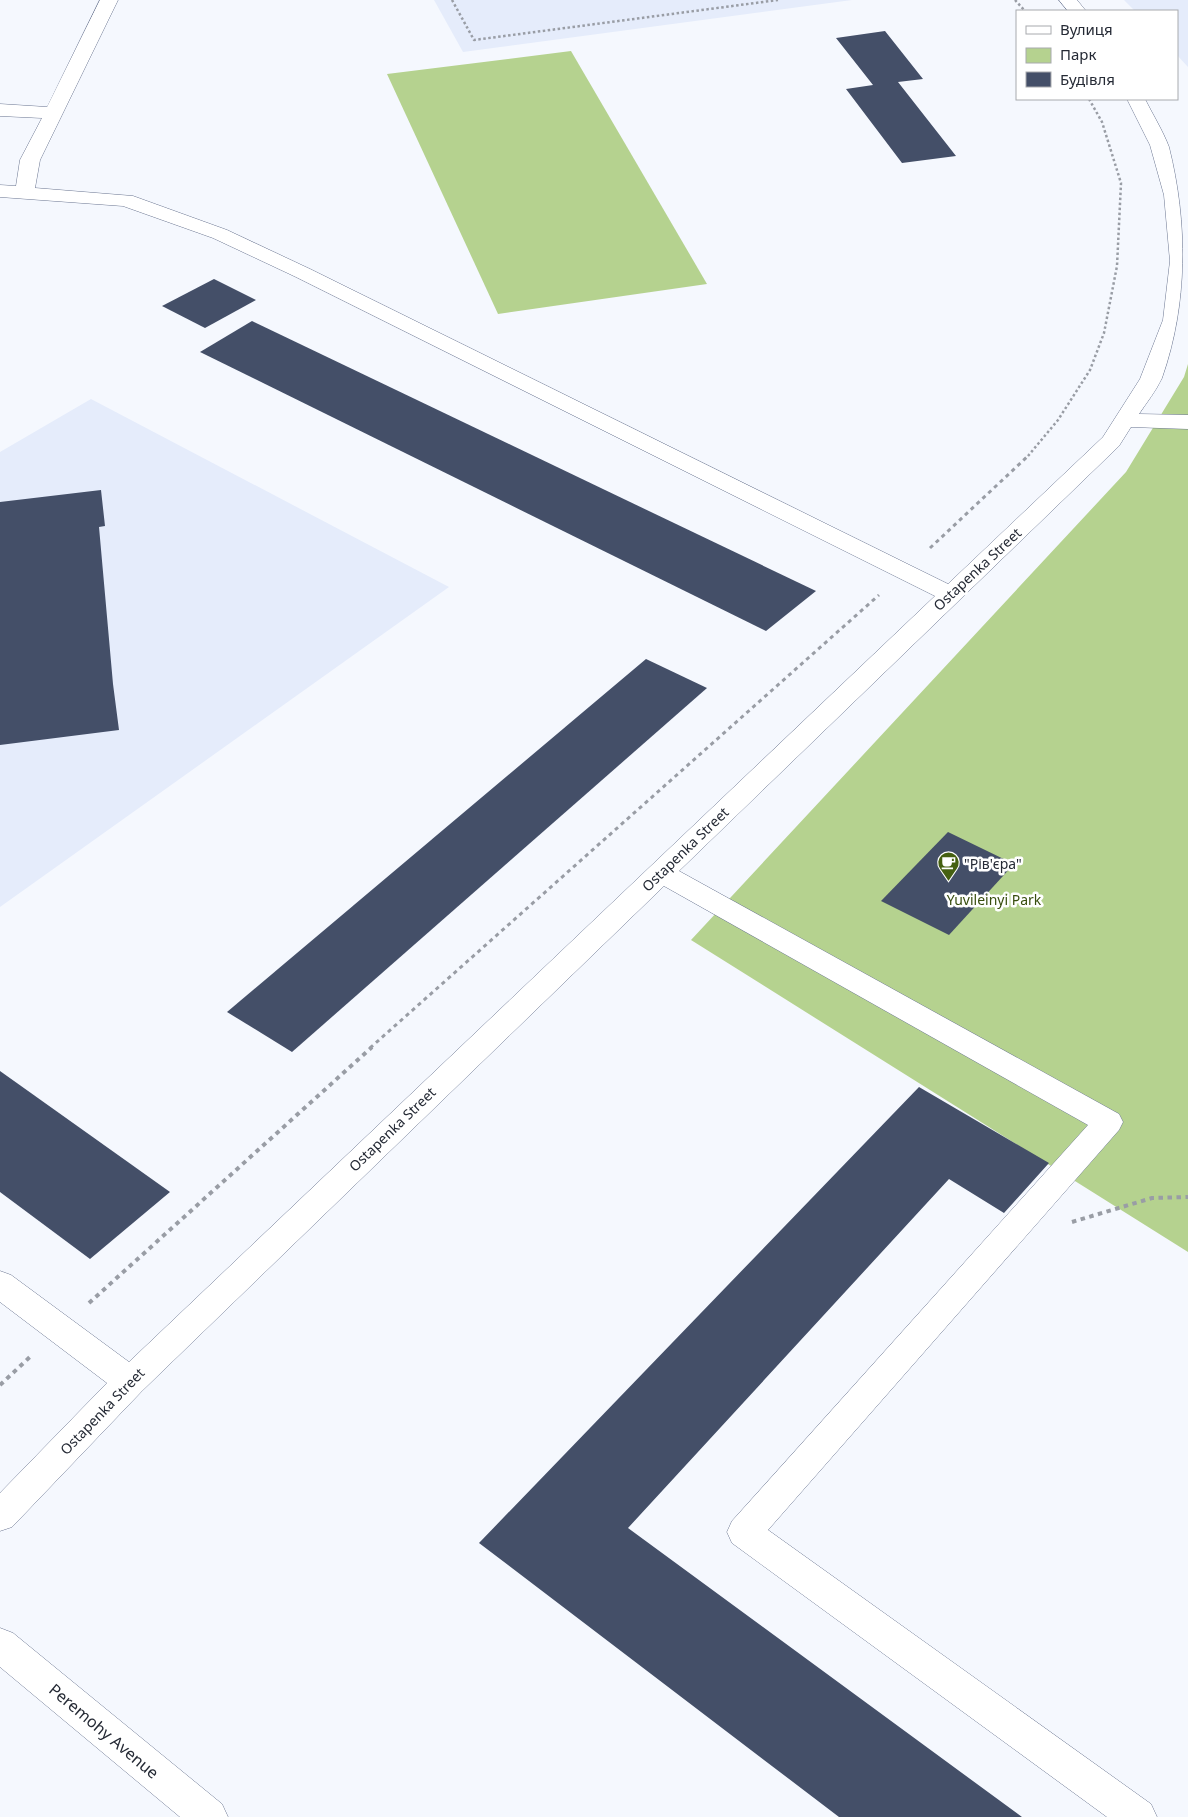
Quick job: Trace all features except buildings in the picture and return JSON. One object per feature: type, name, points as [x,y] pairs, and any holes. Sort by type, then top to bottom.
[{"type":"street","points":[[25,192],[30,160],[109,0]]},
{"type":"street","points":[[1068,0],[1076,10]]},
{"type":"street","name":"Ostapenka Street","points":[[0,1516],[130,1381],[1111,441],[1151,379],[1181,303],[1180,261],[1174,195],[1159,145],[1136,100]]},
{"type":"street","points":[[0,110],[53,113]]},
{"type":"street","points":[[0,191],[126,200],[220,234],[303,273],[950,594]]},
{"type":"street","points":[[1124,420],[1188,422]]},
{"type":"street","points":[[660,872],[1108,1122],[744,1532],[1138,1817]]},
{"type":"street","points":[[0,1284],[130,1381]]},
{"type":"street","name":"Peremohy Avenue","points":[[0,1645],[209,1817]]},
{"type":"path","points":[[452,0],[474,40],[778,0]]},
{"type":"path","points":[[1015,0],[1024,10]]},
{"type":"path","points":[[0,1384],[389,1031],[904,572],[1026,458],[1058,420],[1090,370],[1104,334],[1117,266],[1121,183],[1102,122],[1090,100]]},
{"type":"path","points":[[1071,1223],[1152,1198],[1188,1197]]},
{"type":"shaded area","points":[[434,0],[852,0],[463,52]]},
{"type":"shaded area","points":[[1124,0],[1188,0],[1188,67],[1178,56],[1178,10],[1134,10]]},
{"type":"shaded area","points":[[91,399],[449,587],[0,907],[0,452]]},
{"type":"green space","points":[[571,51],[707,284],[498,314],[387,74]]},
{"type":"green space","name":"Yuvileinyi Park","points":[[1188,364],[1188,1252],[691,940],[1126,472],[1184,377]]},
{"type":"place","name":"\"Рів'єра\"","points":[[948,882]]}]
